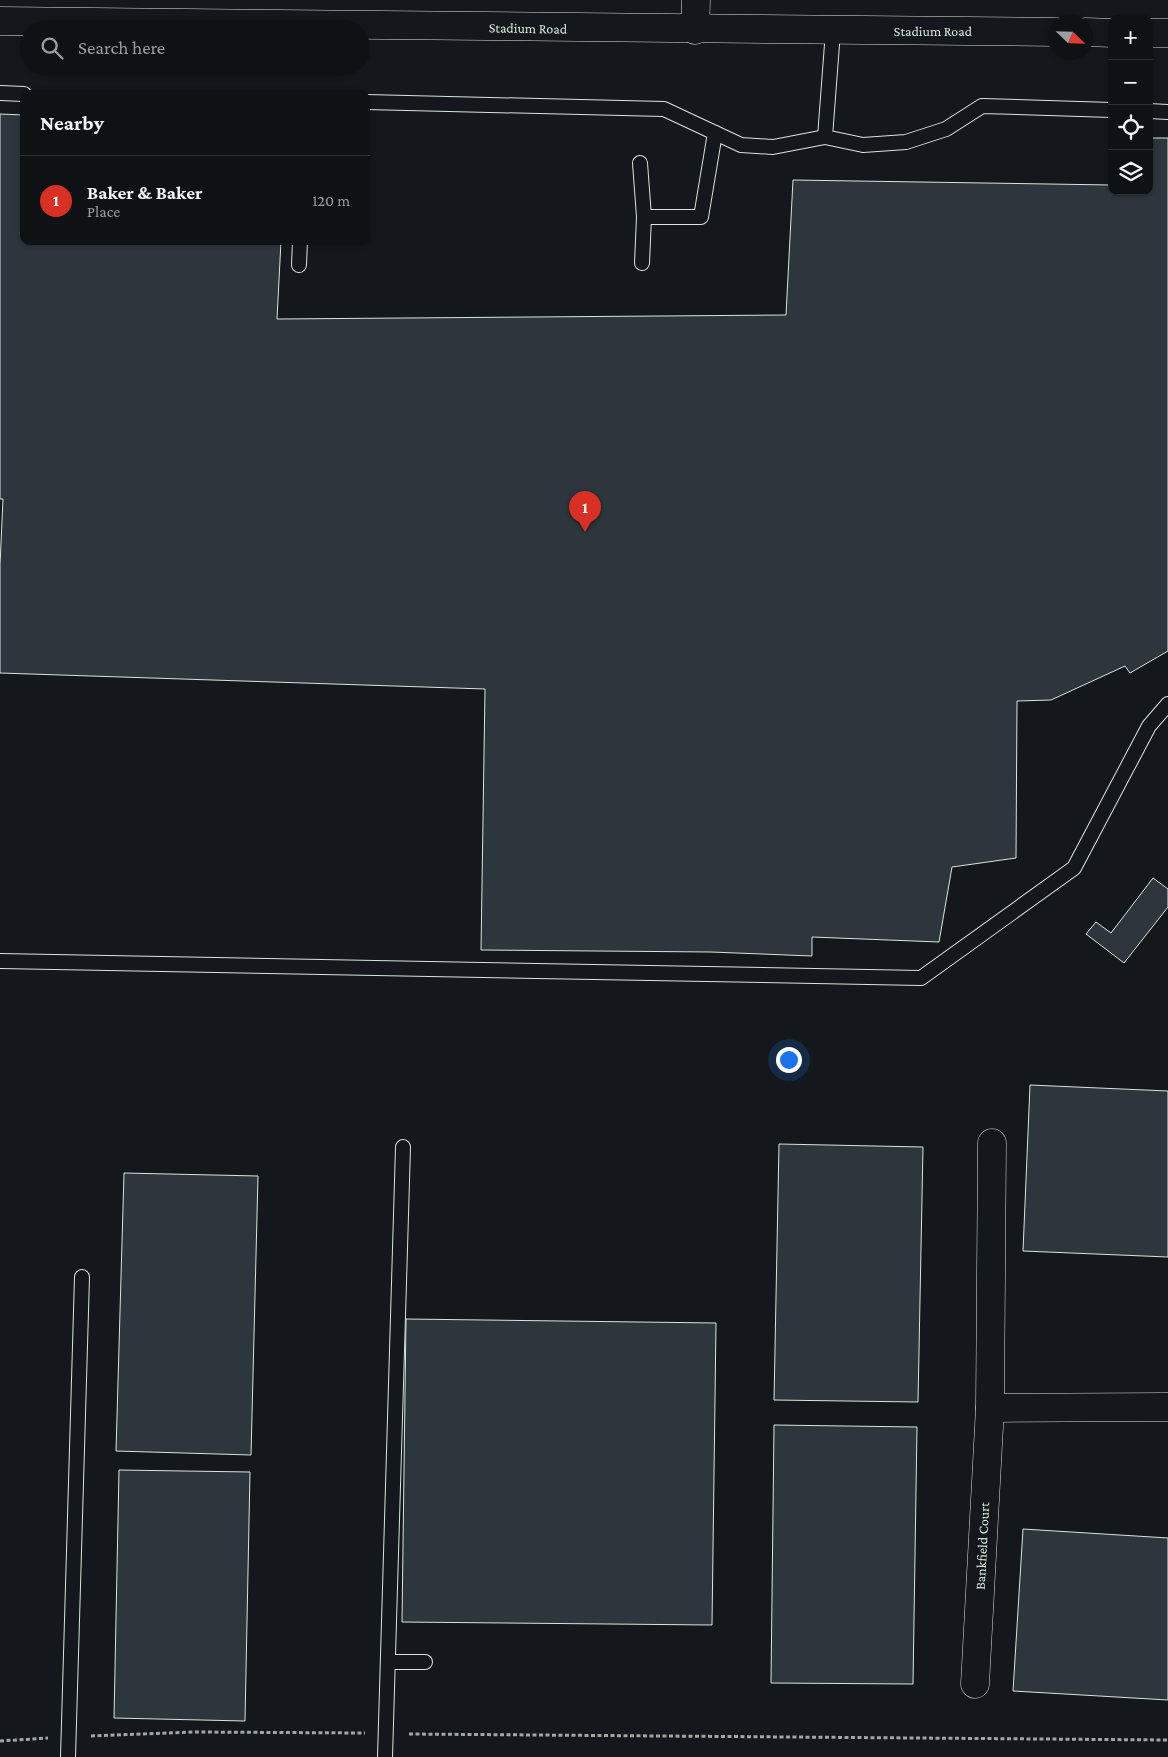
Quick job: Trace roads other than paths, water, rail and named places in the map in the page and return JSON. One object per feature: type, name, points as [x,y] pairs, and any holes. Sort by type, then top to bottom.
[{"type":"street","points":[[696,0],[696,30]]},
{"type":"street","name":"Stadium Road","points":[[0,21],[20,21]]},
{"type":"street","name":"Stadium Road","points":[[370,26],[1048,32]]},
{"type":"street","points":[[1093,32],[1108,33]]},
{"type":"street","points":[[1153,33],[1168,33]]},
{"type":"street","name":"Bankfield Court","points":[[975,1684],[990,1408],[992,1143]]},
{"type":"street","points":[[990,1408],[1168,1407]]},
{"type":"lane","points":[[825,137],[833,31]]},
{"type":"lane","points":[[0,94],[20,94]]},
{"type":"lane","points":[[370,102],[664,109],[741,145],[773,148],[825,137],[863,145],[906,142],[946,128],[982,106],[1108,110]]},
{"type":"lane","points":[[1153,111],[1168,112]]},
{"type":"lane","points":[[644,217],[701,217],[715,133]]},
{"type":"lane","points":[[640,163],[644,217],[642,263]]},
{"type":"lane","points":[[299,265],[300,245]]},
{"type":"lane","points":[[0,961],[921,978],[1074,868],[1149,726],[1168,704]]},
{"type":"lane","points":[[385,1757],[403,1147]]},
{"type":"lane","points":[[68,1757],[82,1277]]},
{"type":"lane","points":[[388,1662],[425,1662]]},
{"type":"place","name":"Baker & Baker","points":[[585,532]]}]
